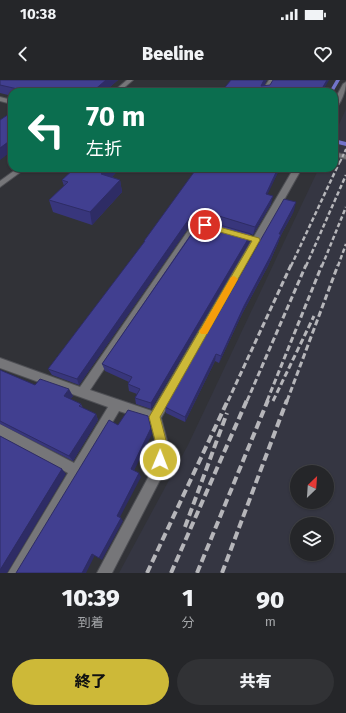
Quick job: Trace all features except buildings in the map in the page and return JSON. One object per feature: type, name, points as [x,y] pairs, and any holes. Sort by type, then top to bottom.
[{"type":"street","points":[[121,88],[130,80]]},
{"type":"street","points":[[338,99],[346,84]]},
{"type":"street","points":[[0,185],[17,172]]},
{"type":"street","points":[[104,573],[156,476],[163,448],[155,417],[253,239],[295,172]]},
{"type":"street","points":[[82,392],[195,227],[205,225],[220,230]]},
{"type":"street","points":[[0,363],[116,405],[155,417]]},
{"type":"street","points":[[15,573],[116,405]]},
{"type":"street","points":[[0,430],[77,470]]},
{"type":"shaded area","points":[[346,109],[346,573],[119,573],[188,445],[317,172],[338,172],[338,126]]},
{"type":"waterway","points":[[333,88],[338,80]]},
{"type":"waterway","points":[[338,142],[346,144]]},
{"type":"railway","points":[[340,162],[346,149]]},
{"type":"railway","points":[[338,165],[340,161]]},
{"type":"railway","points":[[291,266],[335,172]]},
{"type":"railway","points":[[306,266],[346,175]]},
{"type":"railway","points":[[322,266],[346,207]]},
{"type":"railway","points":[[338,266],[346,244]]},
{"type":"railway","points":[[228,401],[291,265]]},
{"type":"railway","points":[[247,401],[306,265]]},
{"type":"railway","points":[[267,401],[322,265]]},
{"type":"railway","points":[[287,401],[338,265]]},
{"type":"railway","points":[[273,401],[314,316]]},
{"type":"railway","points":[[147,573],[228,400]]},
{"type":"railway","points":[[171,573],[247,400]]},
{"type":"railway","points":[[197,573],[268,400]]},
{"type":"railway","points":[[222,573],[287,400]]},
{"type":"railway","points":[[185,527],[227,413]]},
{"type":"slow traffic","points":[[204,331],[234,279]]},
{"type":"route","points":[[160,460],[163,448],[155,417],[256,240],[205,225]]}]
